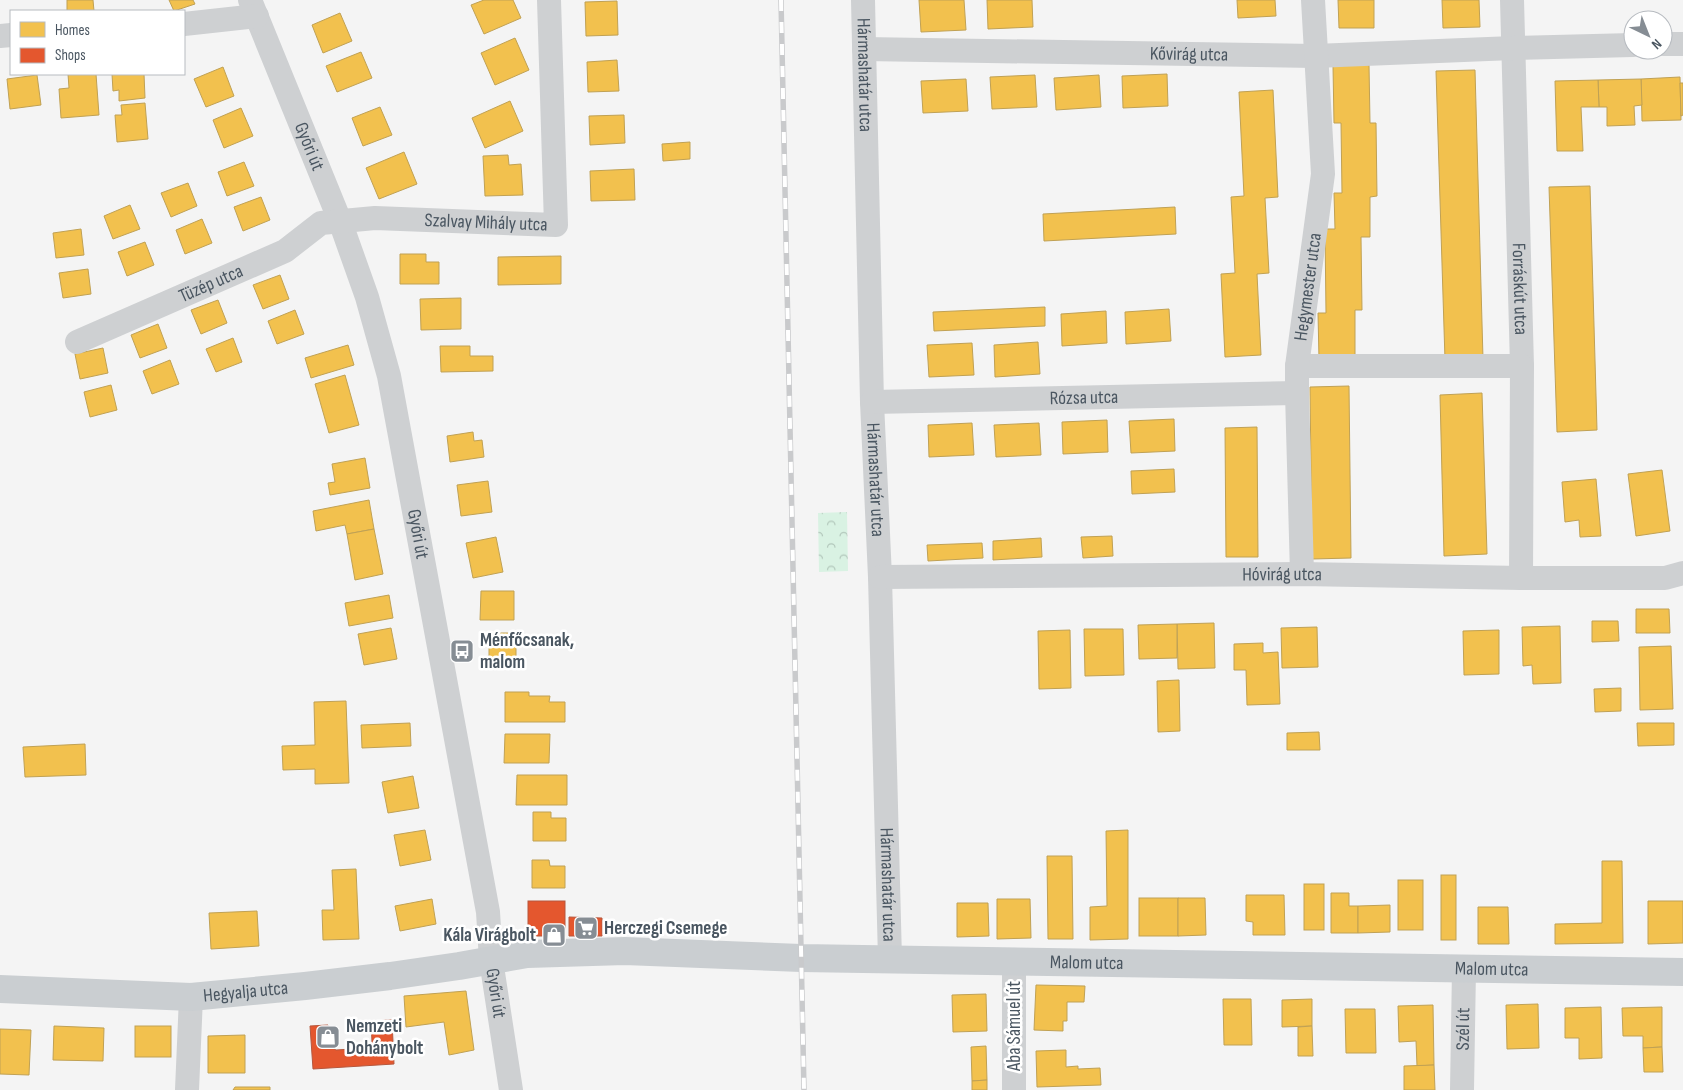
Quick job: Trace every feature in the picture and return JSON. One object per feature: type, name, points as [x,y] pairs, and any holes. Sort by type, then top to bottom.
[{"type":"main road","name":"Malom utca","points":[[491,960],[527,954],[625,950],[801,958],[1683,972]]},
{"type":"main road","name":"Hegyalja utca","points":[[0,989],[191,997],[314,985],[460,966],[491,960]]},
{"type":"street","name":"Szalvay Mihály utca","points":[[340,221],[375,218],[556,225],[550,0]]},
{"type":"street","name":"Hármashatár utca","points":[[864,0],[872,402],[880,577],[890,959]]},
{"type":"street","name":"Hegymester utca","points":[[1302,574],[1297,393],[1298,366],[1323,174],[1313,0]]},
{"type":"street","name":"Forráskút utca","points":[[1512,0],[1522,366],[1521,578]]},
{"type":"street","name":"Győri út","points":[[254,8],[340,221],[367,297],[389,376],[488,912],[491,960],[511,1090]]},
{"type":"street","points":[[185,24],[254,8]]},
{"type":"street","name":"Kővirág utca","points":[[864,49],[1315,56],[1623,45]]},
{"type":"street","name":"Tüzép utca","points":[[77,342],[285,251],[321,223],[340,221]]},
{"type":"street","points":[[1298,366],[1522,366]]},
{"type":"street","name":"Rózsa utca","points":[[872,402],[1297,393]]},
{"type":"street","name":"Hóvirág utca","points":[[880,577],[1302,574],[1521,578],[1665,578],[1683,573]]},
{"type":"street","name":"Aba Sámuel út","points":[[1014,961],[1014,1090]]},
{"type":"street","name":"Szél út","points":[[1462,1090],[1464,968]]},
{"type":"street","points":[[187,1090],[191,997]]},
{"type":"green space","points":[[847,512],[848,571],[819,572],[818,513]]},
{"type":"building: Homes","points":[[67,0],[93,0],[94,10],[67,10]]},
{"type":"building: Homes","points":[[169,0],[193,0],[195,4],[177,10],[174,10]]},
{"type":"building: Homes","points":[[484,0],[513,0],[521,18],[484,34],[471,5]]},
{"type":"building: Homes","points":[[919,0],[964,0],[966,30],[921,32]]},
{"type":"building: Homes","points":[[987,0],[1032,0],[1033,27],[988,29]]},
{"type":"building: Homes","points":[[1237,0],[1275,0],[1276,16],[1238,18]]},
{"type":"building: Homes","points":[[1338,0],[1374,0],[1374,28],[1339,28]]},
{"type":"building: Homes","points":[[1442,0],[1479,0],[1480,27],[1443,28]]},
{"type":"building: Homes","points":[[617,1],[618,35],[586,36],[585,2]]},
{"type":"building: Homes","points":[[340,13],[352,41],[323,53],[312,25]]},
{"type":"building: Homes","points":[[515,38],[529,70],[495,85],[481,53]]},
{"type":"building: Homes","points":[[361,52],[372,78],[337,92],[326,66]]},
{"type":"building: Homes","points":[[617,60],[619,91],[588,92],[587,62]]},
{"type":"building: Homes","points":[[1369,65],[1370,123],[1376,123],[1377,196],[1370,197],[1370,237],[1361,237],[1362,310],[1355,310],[1355,359],[1319,359],[1318,313],[1326,313],[1325,229],[1335,229],[1334,193],[1342,193],[1341,123],[1334,123],[1333,66]]},
{"type":"building: Homes","points":[[223,67],[234,96],[206,107],[194,79]]},
{"type":"building: Homes","points":[[1475,70],[1483,359],[1445,360],[1436,71]]},
{"type":"building: Homes","points":[[1167,74],[1168,106],[1123,108],[1122,76]]},
{"type":"building: Homes","points":[[37,75],[41,105],[10,109],[7,79]]},
{"type":"building: Homes","points":[[68,75],[96,75],[99,115],[61,118],[59,89],[69,88]]},
{"type":"building: Homes","points":[[112,75],[144,75],[145,98],[119,101],[119,90],[113,91]]},
{"type":"building: Homes","points":[[1035,75],[1037,107],[992,109],[990,77]]},
{"type":"building: Homes","points":[[1099,75],[1101,107],[1056,110],[1054,78]]},
{"type":"building: Homes","points":[[1680,77],[1681,120],[1642,121],[1641,79]]},
{"type":"building: Homes","points":[[966,79],[968,111],[923,113],[921,81]]},
{"type":"building: Homes","points":[[1641,79],[1642,105],[1634,106],[1635,125],[1607,126],[1607,107],[1599,107],[1598,80]]},
{"type":"building: Homes","points":[[1598,80],[1599,107],[1581,107],[1583,151],[1557,151],[1555,81]]},
{"type":"building: Homes","points":[[1680,83],[1683,83],[1683,115],[1681,116]]},
{"type":"building: Homes","points":[[1273,90],[1278,197],[1265,198],[1269,273],[1257,274],[1261,355],[1225,357],[1221,274],[1235,273],[1231,197],[1244,196],[1239,92]]},
{"type":"building: Homes","points":[[510,101],[523,131],[485,148],[472,118]]},
{"type":"building: Homes","points":[[145,103],[148,139],[117,142],[115,115],[122,115],[121,105]]},
{"type":"building: Homes","points":[[380,107],[392,135],[363,146],[352,118]]},
{"type":"building: Homes","points":[[241,108],[253,136],[224,148],[213,120]]},
{"type":"building: Homes","points":[[624,115],[625,143],[590,145],[589,116]]},
{"type":"building: Homes","points":[[690,142],[690,159],[663,161],[662,144]]},
{"type":"building: Homes","points":[[404,152],[417,184],[379,199],[366,168]]},
{"type":"building: Homes","points":[[508,155],[509,165],[521,164],[523,195],[485,196],[483,156]]},
{"type":"building: Homes","points":[[244,162],[254,186],[227,196],[218,172]]},
{"type":"building: Homes","points":[[634,169],[635,200],[591,201],[590,171]]},
{"type":"building: Homes","points":[[188,183],[197,206],[171,217],[161,193]]},
{"type":"building: Homes","points":[[1590,186],[1597,430],[1557,432],[1549,187]]},
{"type":"building: Homes","points":[[261,197],[270,220],[243,231],[234,207]]},
{"type":"building: Homes","points":[[130,205],[140,229],[113,239],[104,216]]},
{"type":"building: Homes","points":[[1175,207],[1176,234],[1044,241],[1043,214]]},
{"type":"building: Homes","points":[[202,219],[212,243],[185,254],[176,230]]},
{"type":"building: Homes","points":[[81,229],[84,255],[56,258],[53,233]]},
{"type":"building: Homes","points":[[145,242],[154,265],[127,276],[118,252]]},
{"type":"building: Homes","points":[[400,254],[426,254],[426,262],[439,262],[439,284],[400,284]]},
{"type":"building: Homes","points":[[561,256],[561,284],[498,285],[498,257]]},
{"type":"building: Homes","points":[[88,269],[91,294],[63,298],[59,273]]},
{"type":"building: Homes","points":[[280,275],[289,299],[263,309],[253,285]]},
{"type":"building: Homes","points":[[461,298],[461,329],[421,330],[420,299]]},
{"type":"building: Homes","points":[[218,300],[227,323],[201,334],[191,310]]},
{"type":"building: Homes","points":[[1045,307],[1045,326],[934,331],[933,312]]},
{"type":"building: Homes","points":[[1169,309],[1171,341],[1126,344],[1125,312]]},
{"type":"building: Homes","points":[[295,310],[304,334],[277,344],[268,321]]},
{"type":"building: Homes","points":[[1106,311],[1107,343],[1062,346],[1061,314]]},
{"type":"building: Homes","points":[[158,324],[167,348],[140,358],[131,335]]},
{"type":"building: Homes","points":[[233,338],[242,362],[216,372],[206,349]]},
{"type":"building: Homes","points":[[1038,342],[1040,374],[995,377],[994,345]]},
{"type":"building: Homes","points":[[972,343],[974,375],[929,377],[927,345]]},
{"type":"building: Homes","points":[[348,345],[354,365],[311,378],[305,358]]},
{"type":"building: Homes","points":[[440,346],[470,346],[470,356],[493,356],[493,371],[441,372]]},
{"type":"building: Homes","points":[[103,348],[108,373],[80,379],[75,354]]},
{"type":"building: Homes","points":[[170,360],[179,384],[152,394],[143,371]]},
{"type":"building: Homes","points":[[345,375],[359,425],[329,433],[315,384]]},
{"type":"building: Homes","points":[[111,385],[117,410],[90,417],[84,392]]},
{"type":"building: Homes","points":[[1349,386],[1351,558],[1312,559],[1310,387]]},
{"type":"building: Homes","points":[[1482,393],[1487,554],[1444,556],[1440,395]]},
{"type":"building: Homes","points":[[1174,419],[1175,451],[1131,453],[1129,421]]},
{"type":"building: Homes","points":[[1107,420],[1108,452],[1063,454],[1062,422]]},
{"type":"building: Homes","points":[[972,423],[974,455],[929,457],[928,425]]},
{"type":"building: Homes","points":[[1039,423],[1041,455],[996,457],[994,425]]},
{"type":"building: Homes","points":[[1257,427],[1258,557],[1226,557],[1225,428]]},
{"type":"building: Homes","points":[[473,432],[474,441],[482,440],[484,457],[450,462],[447,436]]},
{"type":"building: Homes","points":[[365,458],[370,488],[330,495],[328,483],[335,482],[332,464]]},
{"type":"building: Homes","points":[[1174,469],[1175,492],[1132,494],[1131,471]]},
{"type":"building: Homes","points":[[1662,470],[1670,531],[1636,536],[1628,474]]},
{"type":"building: Homes","points":[[1596,479],[1601,536],[1580,537],[1579,520],[1565,522],[1562,482]]},
{"type":"building: Homes","points":[[488,481],[492,512],[461,516],[457,485]]},
{"type":"building: Homes","points":[[369,500],[374,529],[347,534],[345,525],[316,531],[313,511]]},
{"type":"building: Homes","points":[[374,529],[383,574],[355,580],[347,534]]},
{"type":"building: Homes","points":[[1112,536],[1113,556],[1083,558],[1081,537]]},
{"type":"building: Homes","points":[[496,537],[503,572],[473,578],[466,543]]},
{"type":"building: Homes","points":[[1041,538],[1042,557],[993,560],[993,541]]},
{"type":"building: Homes","points":[[982,543],[983,558],[928,561],[927,545]]},
{"type":"building: Homes","points":[[481,591],[514,591],[514,620],[480,620]]},
{"type":"building: Homes","points":[[389,595],[393,618],[349,626],[345,603]]},
{"type":"building: Homes","points":[[1636,609],[1669,609],[1670,633],[1636,633]]},
{"type":"building: Homes","points":[[1592,621],[1618,621],[1619,641],[1592,642]]},
{"type":"building: Homes","points":[[1214,623],[1215,668],[1178,669],[1177,624]]},
{"type":"building: Homes","points":[[1177,624],[1177,658],[1139,659],[1138,625]]},
{"type":"building: Homes","points":[[1560,626],[1561,683],[1533,684],[1532,665],[1523,666],[1522,627]]},
{"type":"building: Homes","points":[[1317,627],[1318,667],[1282,668],[1281,628]]},
{"type":"building: Homes","points":[[391,628],[397,659],[364,665],[358,634]]},
{"type":"building: Homes","points":[[1084,629],[1123,629],[1124,675],[1085,676]]},
{"type":"building: Homes","points":[[1070,630],[1071,688],[1039,689],[1038,631]]},
{"type":"building: Homes","points":[[1499,630],[1499,674],[1464,675],[1463,631]]},
{"type":"building: Homes","points":[[489,633],[516,633],[516,662],[489,662]]},
{"type":"building: Homes","points":[[1263,643],[1263,653],[1278,652],[1280,704],[1247,705],[1246,670],[1234,670],[1234,644]]},
{"type":"building: Homes","points":[[1671,646],[1673,709],[1640,710],[1639,647]]},
{"type":"building: Homes","points":[[1179,680],[1180,731],[1158,732],[1157,681]]},
{"type":"building: Homes","points":[[1621,688],[1621,711],[1595,712],[1594,689]]},
{"type":"building: Homes","points":[[505,692],[529,692],[529,696],[550,696],[549,702],[565,702],[565,722],[505,722]]},
{"type":"building: Homes","points":[[346,701],[349,783],[315,784],[315,769],[283,770],[282,746],[315,745],[314,702]]},
{"type":"building: Homes","points":[[410,723],[411,746],[362,748],[361,725]]},
{"type":"building: Homes","points":[[1637,723],[1674,723],[1674,745],[1638,746]]},
{"type":"building: Homes","points":[[1319,732],[1320,750],[1287,750],[1287,733]]},
{"type":"building: Homes","points":[[505,734],[550,734],[549,763],[504,763]]},
{"type":"building: Homes","points":[[85,744],[86,775],[25,777],[23,747]]},
{"type":"building: Homes","points":[[517,775],[567,775],[567,805],[516,805]]},
{"type":"building: Homes","points":[[413,776],[419,808],[388,813],[382,782]]},
{"type":"building: Homes","points":[[533,812],[551,812],[551,818],[566,818],[566,841],[533,841]]},
{"type":"building: Homes","points":[[425,830],[431,860],[400,866],[394,835]]},
{"type":"building: Homes","points":[[1128,830],[1128,939],[1090,940],[1090,907],[1107,906],[1106,831]]},
{"type":"building: Homes","points":[[1047,856],[1072,856],[1073,939],[1048,939]]},
{"type":"building: Homes","points":[[532,860],[549,860],[550,866],[565,866],[565,888],[532,888]]},
{"type":"building: Homes","points":[[1602,861],[1622,861],[1623,943],[1555,944],[1555,924],[1602,923]]},
{"type":"building: Homes","points":[[356,869],[359,939],[323,940],[322,910],[334,910],[332,870]]},
{"type":"building: Homes","points":[[1441,875],[1456,875],[1456,940],[1441,940]]},
{"type":"building: Homes","points":[[1398,880],[1423,880],[1423,930],[1398,930]]},
{"type":"building: Homes","points":[[1304,884],[1324,884],[1324,930],[1304,930]]},
{"type":"building: Homes","points":[[1331,893],[1349,893],[1349,906],[1358,906],[1358,933],[1331,933]]},
{"type":"building: Homes","points":[[1246,895],[1284,895],[1285,935],[1253,935],[1253,922],[1246,921]]},
{"type":"building: Homes","points":[[1139,898],[1178,898],[1178,936],[1139,936]]},
{"type":"building: Homes","points":[[1178,898],[1205,898],[1206,935],[1178,936]]},
{"type":"building: Homes","points":[[432,899],[436,924],[400,931],[395,906]]},
{"type":"building: Homes","points":[[997,899],[1030,899],[1031,938],[997,939]]},
{"type":"building: Homes","points":[[1648,901],[1683,901],[1683,943],[1648,944]]},
{"type":"building: Homes","points":[[957,903],[988,903],[989,936],[957,937]]},
{"type":"building: Homes","points":[[1390,905],[1390,932],[1358,933],[1358,906]]},
{"type":"building: Homes","points":[[1478,907],[1508,907],[1509,944],[1478,944]]},
{"type":"building: Homes","points":[[257,911],[259,946],[211,949],[209,913]]},
{"type":"building: Homes","points":[[1036,985],[1085,986],[1084,1002],[1067,1002],[1067,1021],[1063,1021],[1063,1031],[1034,1030]]},
{"type":"building: Homes","points":[[466,991],[474,1050],[449,1055],[444,1022],[406,1027],[404,996]]},
{"type":"building: Homes","points":[[986,994],[987,1031],[953,1032],[952,995]]},
{"type":"building: Homes","points":[[1223,999],[1251,999],[1252,1045],[1224,1045]]},
{"type":"building: Homes","points":[[1312,999],[1312,1026],[1282,1027],[1282,1000]]},
{"type":"building: Homes","points":[[1538,1004],[1539,1048],[1507,1049],[1506,1005]]},
{"type":"building: Homes","points":[[1433,1005],[1434,1065],[1417,1066],[1416,1041],[1399,1042],[1398,1006]]},
{"type":"building: Homes","points":[[1601,1007],[1602,1058],[1579,1059],[1579,1038],[1565,1038],[1565,1008]]},
{"type":"building: Homes","points":[[1662,1007],[1662,1047],[1643,1048],[1643,1036],[1623,1036],[1622,1008]]},
{"type":"building: Homes","points":[[1345,1009],[1375,1009],[1376,1053],[1346,1053]]},
{"type":"building: Homes","points":[[54,1026],[104,1028],[103,1061],[53,1060]]},
{"type":"building: Homes","points":[[135,1026],[171,1026],[171,1057],[135,1057]]},
{"type":"building: Homes","points":[[1312,1026],[1313,1056],[1298,1056],[1298,1027]]},
{"type":"building: Homes","points":[[0,1029],[31,1030],[29,1075],[0,1074]]},
{"type":"building: Homes","points":[[245,1035],[245,1073],[208,1073],[208,1036]]},
{"type":"building: Homes","points":[[986,1046],[987,1080],[972,1081],[971,1047]]},
{"type":"building: Homes","points":[[1662,1047],[1663,1072],[1644,1072],[1643,1048]]},
{"type":"building: Homes","points":[[1066,1050],[1066,1067],[1078,1066],[1078,1069],[1100,1068],[1101,1085],[1037,1087],[1036,1051]]},
{"type":"building: Homes","points":[[1434,1065],[1435,1090],[1404,1090],[1404,1066]]},
{"type":"building: Homes","points":[[987,1080],[987,1090],[972,1090],[972,1081]]},
{"type":"building: Homes","points":[[235,1087],[270,1087],[270,1090],[233,1090]]},
{"type":"building: Shops","points":[[528,901],[565,901],[565,936],[528,936]]},
{"type":"building: Shops","points":[[569,917],[602,918],[602,936],[569,936]]},
{"type":"building: Shops","points":[[392,1020],[394,1064],[313,1069],[310,1026],[328,1025],[329,1046],[336,1050],[367,1048],[372,1042],[371,1021]]},
{"type":"railway","points":[[781,0],[804,1090]]},
{"type":"place","name":"Ménfőcsanak, malom","points":[[462,651]]},
{"type":"place","name":"Herczegi Csemege","points":[[586,928]]},
{"type":"place","name":"Kála Virágbolt","points":[[554,935]]},
{"type":"place","name":"Nemzeti Dohánybolt","points":[[328,1037]]}]
